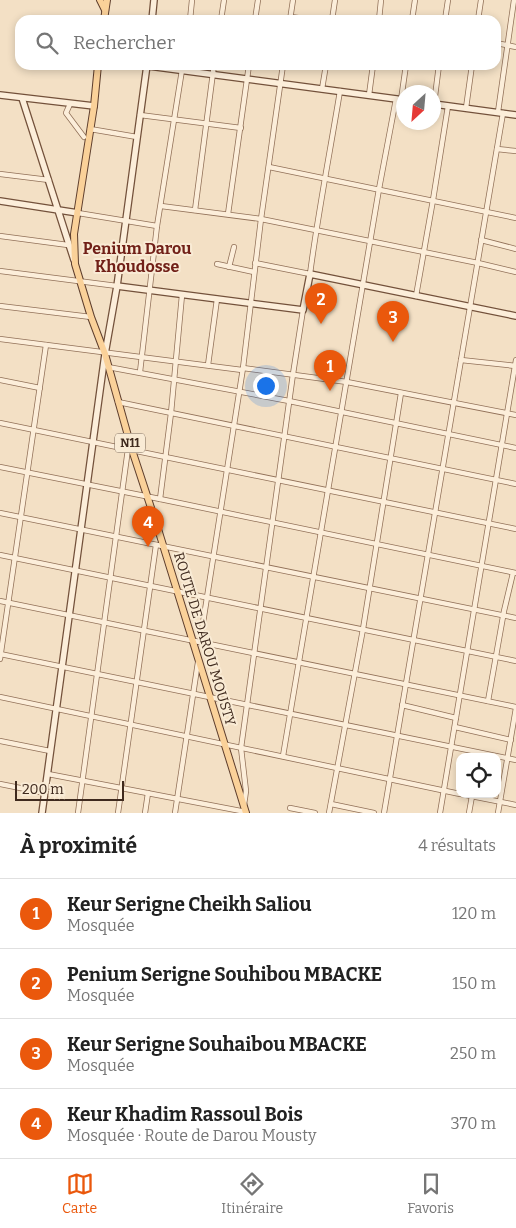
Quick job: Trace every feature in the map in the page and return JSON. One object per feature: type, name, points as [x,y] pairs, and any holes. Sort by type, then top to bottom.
[{"type":"main road","points":[[100,0],[106,12]]},
{"type":"main road","points":[[105,15],[107,0]]},
{"type":"main road","name":"ROUTE DE DAROU MOUSTY","points":[[98,70],[94,106],[74,234],[75,264],[91,317],[105,354],[130,450],[148,497],[160,545],[178,592],[245,810]]},
{"type":"street","points":[[152,15],[154,0]]},
{"type":"street","points":[[190,15],[192,0]]},
{"type":"street","points":[[222,15],[224,0]]},
{"type":"street","points":[[256,15],[258,0]]},
{"type":"street","points":[[291,15],[293,0]]},
{"type":"street","points":[[333,15],[335,0]]},
{"type":"street","points":[[380,15],[381,0]]},
{"type":"street","points":[[413,15],[415,0]]},
{"type":"street","points":[[446,15],[448,0]]},
{"type":"street","points":[[478,15],[480,0]]},
{"type":"street","points":[[384,813],[497,149],[507,46],[514,0]]},
{"type":"street","points":[[501,45],[516,47]]},
{"type":"street","points":[[42,813],[105,354],[118,286],[146,70]]},
{"type":"street","points":[[140,372],[157,226],[182,70],[396,99]]},
{"type":"street","points":[[195,210],[213,70]]},
{"type":"street","points":[[228,214],[249,70]]},
{"type":"street","points":[[200,642],[243,369],[255,263],[282,70]]},
{"type":"street","points":[[322,89],[325,70]]},
{"type":"street","points":[[369,95],[372,70]]},
{"type":"street","points":[[403,85],[405,70]]},
{"type":"street","points":[[436,85],[438,70]]},
{"type":"street","points":[[466,108],[471,70]]},
{"type":"street","points":[[48,774],[245,810],[246,791],[241,748],[293,374],[340,91]]},
{"type":"street","points":[[0,95],[94,106]]},
{"type":"street","points":[[22,98],[75,264]]},
{"type":"street","points":[[70,104],[66,114],[84,137]]},
{"type":"street","points":[[441,105],[516,115]]},
{"type":"street","points":[[416,296],[448,106]]},
{"type":"street","points":[[140,115],[241,128]]},
{"type":"street","points":[[283,756],[379,189],[396,117]]},
{"type":"street","points":[[90,130],[137,137]]},
{"type":"street","points":[[497,149],[516,151]]},
{"type":"street","points":[[269,166],[516,218]]},
{"type":"street","points":[[0,174],[49,180]]},
{"type":"street","points":[[0,201],[157,226]]},
{"type":"street","points":[[161,206],[261,219],[478,262],[516,272]]},
{"type":"street","points":[[0,236],[68,245]]},
{"type":"street","points":[[482,240],[516,249]]},
{"type":"street","points":[[229,267],[234,247]]},
{"type":"street","points":[[255,263],[516,316]]},
{"type":"street","points":[[217,264],[254,272]]},
{"type":"street","points":[[0,271],[303,310]]},
{"type":"street","points":[[160,499],[175,380],[175,361],[182,295]]},
{"type":"street","points":[[208,365],[217,298]]},
{"type":"street","points":[[0,306],[91,317]]},
{"type":"street","points":[[0,339],[105,354],[293,374],[347,382],[516,415]]},
{"type":"street","points":[[0,659],[28,472],[32,430],[46,346]]},
{"type":"street","points":[[440,813],[516,364],[461,360]]},
{"type":"street","points":[[108,367],[289,401],[516,448]]},
{"type":"street","points":[[0,380],[40,388]]},
{"type":"street","points":[[329,813],[363,629],[401,393]]},
{"type":"street","points":[[118,402],[516,484]]},
{"type":"street","points":[[0,423],[516,529]]},
{"type":"street","points":[[78,813],[106,623],[122,492],[130,450]]},
{"type":"street","points":[[0,467],[515,573],[503,616],[488,701]]},
{"type":"street","points":[[0,512],[516,618]]},
{"type":"street","points":[[118,813],[151,586],[160,545]]},
{"type":"street","points":[[0,555],[516,661]]},
{"type":"street","points":[[0,601],[516,708],[498,813]]},
{"type":"street","points":[[0,654],[516,760]]},
{"type":"street","points":[[174,813],[198,660]]},
{"type":"street","points":[[0,697],[456,793]]},
{"type":"street","points":[[402,705],[456,718]]},
{"type":"street","points":[[455,727],[511,740]]},
{"type":"street","points":[[0,741],[50,752]]},
{"type":"street","points":[[0,784],[45,793]]},
{"type":"street","points":[[145,813],[148,793]]},
{"type":"street","points":[[469,813],[472,798]]},
{"type":"street","points":[[481,798],[516,805]]},
{"type":"street","points":[[331,804],[374,813]]},
{"type":"street","points":[[290,808],[315,813]]},
{"type":"place","name":"Penium Serigne Souhibou MBACKE","points":[[321,324]]},
{"type":"place","name":"Keur Serigne Souhaibou MBACKE","points":[[393,342]]},
{"type":"place","name":"Keur Serigne Cheikh Saliou","points":[[330,391]]},
{"type":"place","name":"Keur Khadim Rassoul Bois","points":[[148,547]]},
{"type":"district","name":"Penium Darou Khoudosse","points":[[137,257]]}]
